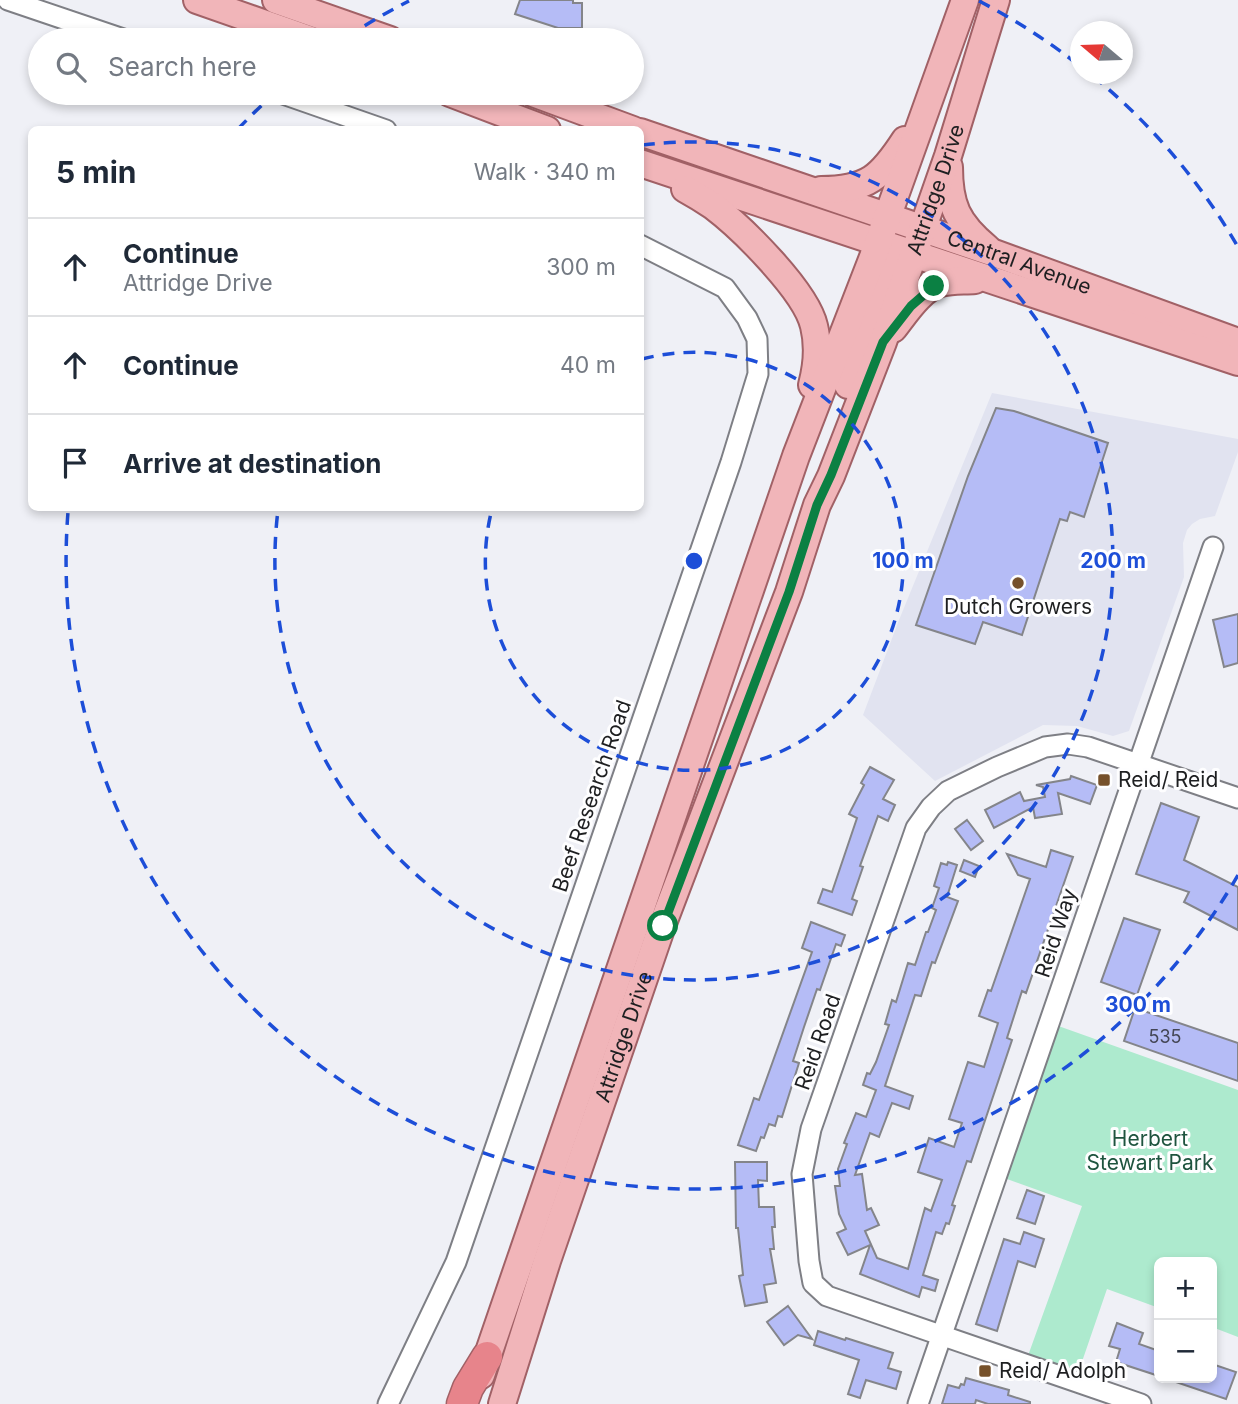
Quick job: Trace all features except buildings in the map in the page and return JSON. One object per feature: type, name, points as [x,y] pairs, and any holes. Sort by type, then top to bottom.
[{"type":"highway","points":[[462,1404],[468,1388],[487,1357]]},
{"type":"main road","points":[[197,0],[277,28]]},
{"type":"main road","points":[[276,0],[356,28]]},
{"type":"main road","name":"Attridge Drive","points":[[502,1404],[547,1261],[658,939],[789,592],[817,505],[883,342],[895,249],[886,217],[965,0]]},
{"type":"main road","name":"Attridge Drive","points":[[473,1404],[796,457],[895,249],[922,229],[948,156],[996,0]]},
{"type":"main road","points":[[481,105],[537,126]]},
{"type":"main road","points":[[565,105],[622,126]]},
{"type":"main road","points":[[806,190],[851,188],[876,177],[887,167],[925,111]]},
{"type":"main road","name":"Central Avenue","points":[[644,133],[994,253],[1238,342]]},
{"type":"main road","points":[[948,156],[949,184],[956,214],[966,229],[994,253]]},
{"type":"main road","points":[[651,167],[711,205],[741,232],[791,285],[809,312],[818,345],[816,372],[796,457]]},
{"type":"main road","name":"Central Avenue","points":[[651,167],[1238,362]]},
{"type":"main road","points":[[817,505],[825,452],[895,249]]},
{"type":"main road","points":[[883,342],[911,306],[934,286],[984,279]]},
{"type":"street","points":[[8,0],[91,28]]},
{"type":"street","points":[[314,105],[375,126]]},
{"type":"street","name":"Beef Research Road","points":[[388,1404],[456,1262],[722,488],[758,374],[757,339],[747,318],[725,288],[644,247]]},
{"type":"street","name":"Reid Way","points":[[918,1404],[1213,547]]},
{"type":"street","name":"Reid Road","points":[[1142,1404],[1113,1399],[941,1333],[827,1296],[813,1283],[802,1174],[816,1116],[916,828],[931,807],[948,792],[1045,747],[1078,745],[1238,799]]},
{"type":"shaded area","name":"Dutch Growers","points":[[992,393],[1238,439],[1238,452],[1215,516],[1200,519],[1187,530],[1183,543],[1184,577],[1129,731],[1113,736],[1077,726],[1043,725],[935,781],[863,715]]},
{"type":"green space","name":"Herbert Stewart Park","points":[[1050,1023],[1238,1090],[1238,1337],[1217,1329],[1217,1257],[1154,1257],[1154,1306],[1107,1289],[1075,1382],[1025,1364],[1082,1206],[996,1175]]},
{"type":"place","name":"Dutch Growers","points":[[1018,583]]},
{"type":"place","name":"Reid/ Reid","points":[[1104,780]]},
{"type":"place","name":"Reid/ Adolph","points":[[985,1371]]},
{"type":"route","points":[[663,926],[789,592],[817,505],[883,342],[911,306],[934,286]]}]
